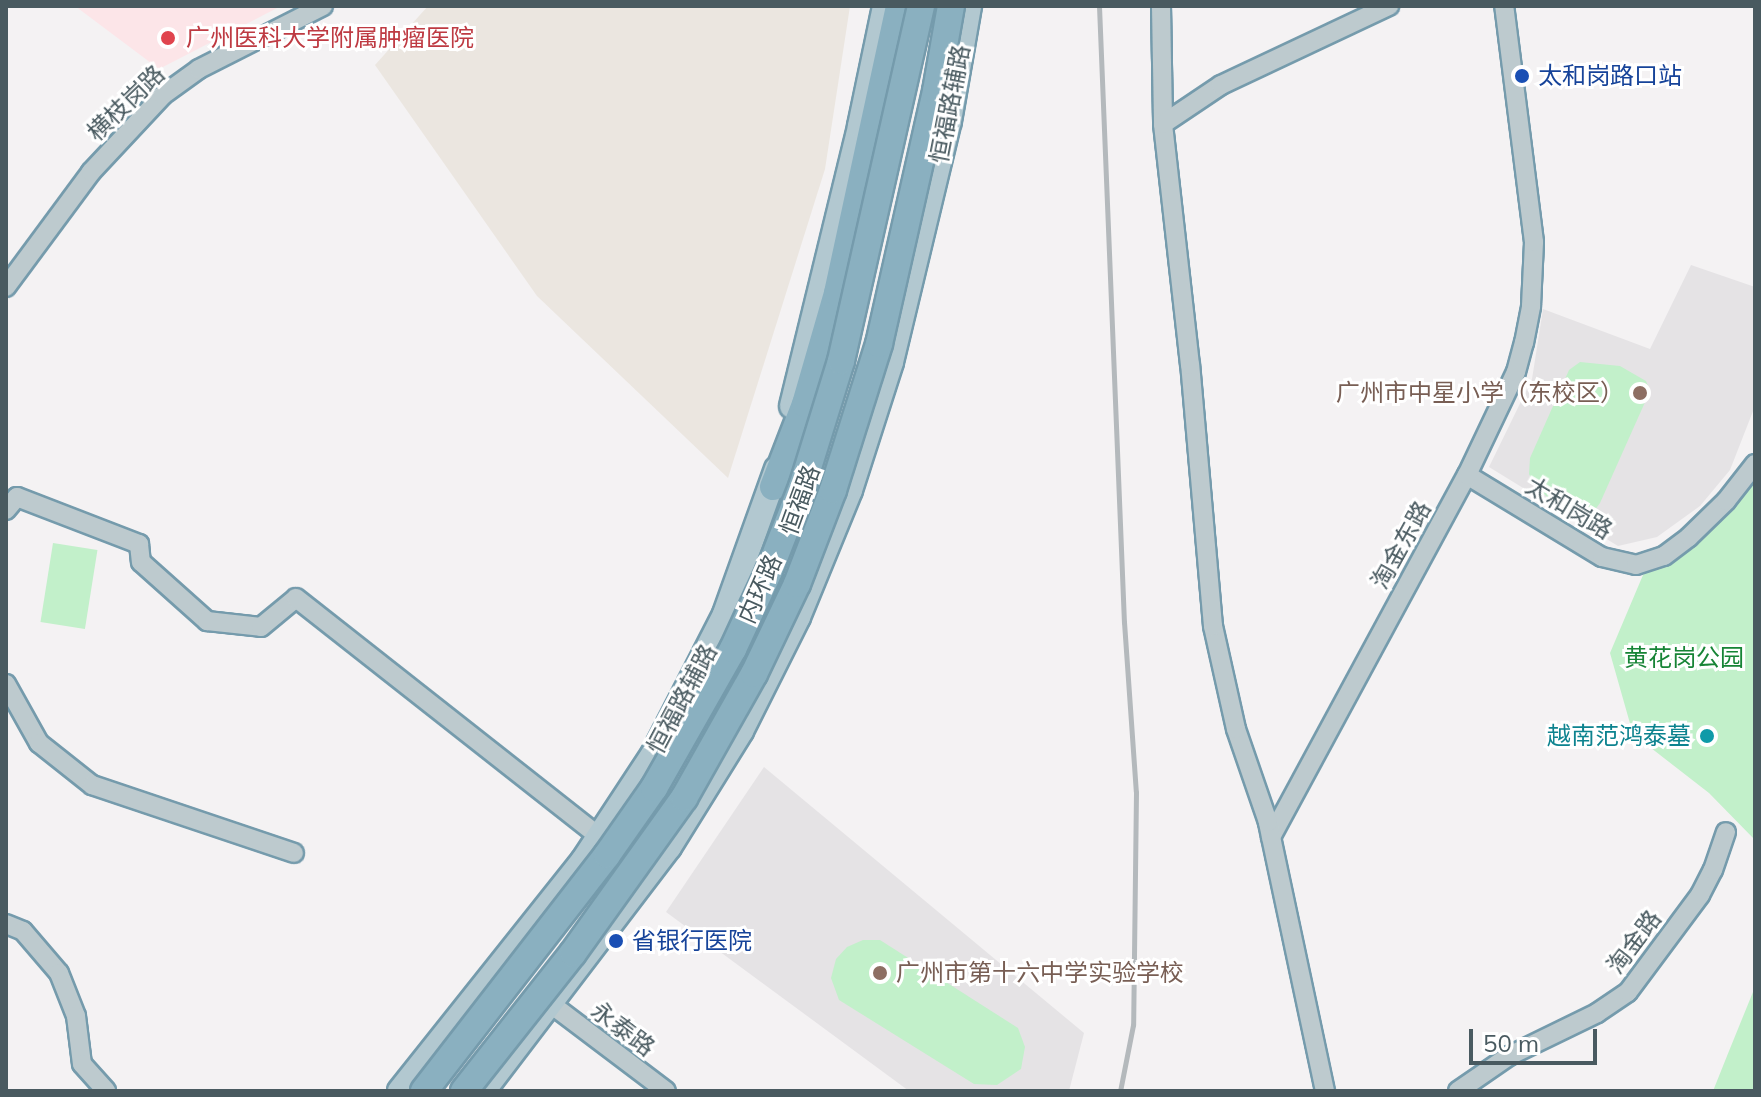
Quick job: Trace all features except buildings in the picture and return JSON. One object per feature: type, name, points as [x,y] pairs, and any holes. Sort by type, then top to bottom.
[{"type":"highway","points":[[773,487],[805,404],[837,293],[899,6]]},
{"type":"highway","name":"内环路","points":[[426,1091],[654,788],[733,649],[769,571],[802,487],[841,361],[922,6]]},
{"type":"highway","name":"内环路","points":[[462,1091],[573,953],[684,798],[754,674],[797,584],[833,490],[879,344],[933,106],[949,6]]},
{"type":"main road","name":"恒福路辅路","points":[[483,1091],[551,1004],[624,858],[653,755],[705,658],[741,577],[773,487],[860,126],[885,6]]},
{"type":"main road","name":"恒福路","points":[[462,1091],[624,858],[741,643],[784,545],[828,424],[865,288],[910,88],[922,6]]},
{"type":"main road","name":"恒福路","points":[[426,1091],[682,794],[755,664],[790,591],[849,433],[883,308],[949,6]]},
{"type":"main road","name":"恒福路辅路","points":[[400,1091],[741,731],[798,617],[850,490],[895,348],[949,121],[969,6]]},
{"type":"main road","points":[[773,487],[784,545]]},
{"type":"street","name":"横枝岗路","points":[[6,287],[91,172],[163,95],[199,69],[323,6]]},
{"type":"street","points":[[1161,6],[1163,124],[1190,365],[1213,626],[1236,729],[1271,837],[1325,1091]]},
{"type":"street","points":[[1163,124],[1221,85],[1389,6]]},
{"type":"street","name":"淘金东路","points":[[1271,837],[1467,475],[1516,372],[1531,306],[1534,271],[1532,219],[1504,6]]},
{"type":"street","name":"太和岗路","points":[[1467,475],[1602,557],[1619,564],[1636,565],[1664,556],[1689,537],[1726,501],[1755,464]]},
{"type":"street","points":[[6,510],[17,497],[139,544],[141,562],[207,621],[261,627],[296,598],[624,858]]},
{"type":"street","points":[[6,684],[39,743],[92,785],[294,853]]},
{"type":"street","name":"淘金路","points":[[1458,1091],[1509,1056],[1597,1013],[1628,992],[1700,895],[1713,870],[1726,832]]},
{"type":"street","points":[[6,924],[23,931],[59,973],[76,1016],[82,1064],[106,1091]]},
{"type":"street","name":"永泰路","points":[[551,1004],[662,1090]]},
{"type":"shaded area","name":"广州医科大学附属肿瘤医院","points":[[75,6],[281,6],[159,69]]},
{"type":"shaded area","points":[[428,6],[850,6],[825,169],[728,478],[537,296],[375,65]]},
{"type":"shaded area","name":"广州市中星小学（东校区）","points":[[1691,265],[1755,287],[1755,406],[1730,470],[1700,506],[1657,537],[1618,546],[1489,467],[1532,379],[1543,309],[1650,349]]},
{"type":"shaded area","name":"广州市第十六中学实验学校","points":[[764,767],[1084,1033],[1069,1091],[909,1091],[666,912]]},
{"type":"green space","points":[[1580,362],[1620,366],[1646,381],[1650,391],[1600,503],[1594,511],[1583,512],[1554,503],[1536,487],[1529,474],[1530,458],[1569,370]]},
{"type":"green space","name":"黄花岗公园","points":[[1755,479],[1755,840],[1709,793],[1633,734],[1610,653],[1643,575],[1706,531]]},
{"type":"green space","points":[[53,543],[97,550],[85,629],[40,622]]},
{"type":"green space","points":[[863,940],[880,940],[1018,1028],[1025,1047],[1021,1069],[997,1085],[974,1084],[839,1000],[831,978],[836,959],[847,947]]},
{"type":"green space","points":[[1755,987],[1755,1091],[1713,1091],[1727,1056]]},
{"type":"railway","points":[[1099,6],[1124,622],[1136,792],[1133,1025],[1120,1091]]},
{"type":"place","name":"广州医科大学附属肿瘤医院","points":[[168,38]]},
{"type":"place","name":"太和岗路口站","points":[[1522,76]]},
{"type":"place","name":"广州市中星小学（东校区）","points":[[1640,393]]},
{"type":"place","name":"越南范鸿泰墓","points":[[1707,736]]},
{"type":"place","name":"省银行医院","points":[[616,941]]},
{"type":"place","name":"广州市第十六中学实验学校","points":[[880,973]]}]
